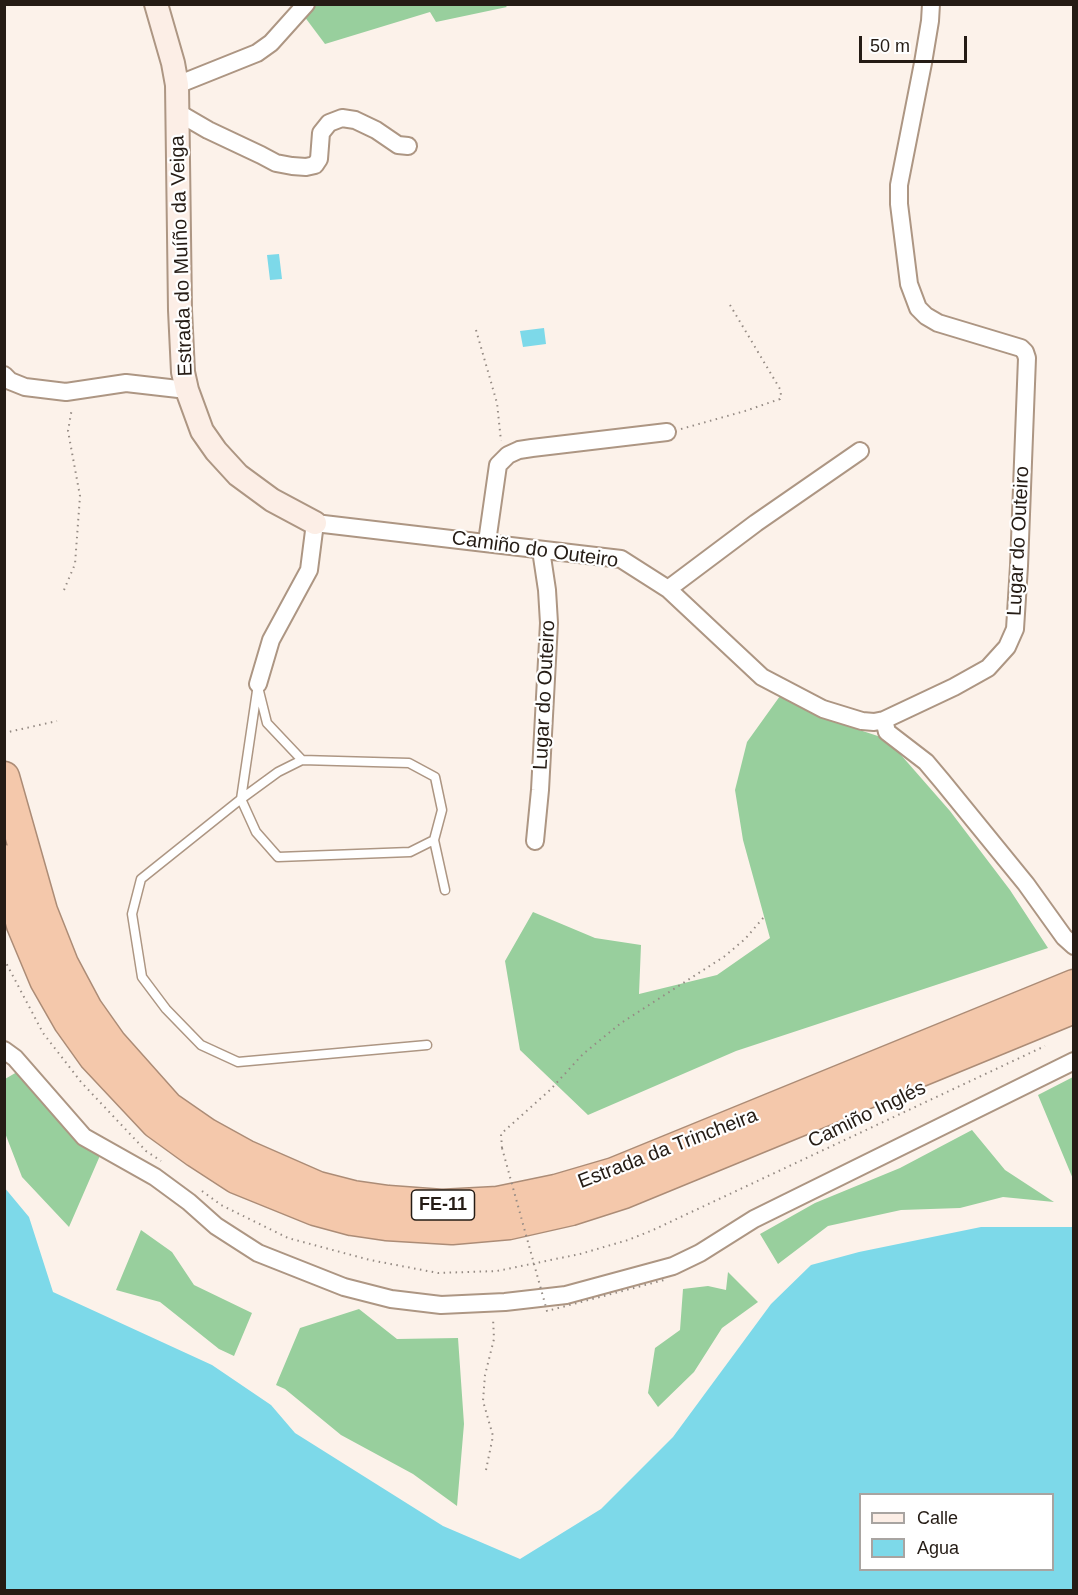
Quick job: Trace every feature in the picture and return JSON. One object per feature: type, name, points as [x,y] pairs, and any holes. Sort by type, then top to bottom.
[{"type":"highway","name":"Estrada da Trincheira","points":[[4,777],[42,911],[63,964],[87,1009],[111,1043],[168,1107],[207,1134],[245,1155],[318,1187],[354,1196],[442,1205],[498,1202],[556,1190],[614,1173],[1074,985]]},
{"type":"highway","name":"Estrada da Trincheira","points":[[4,860],[22,925],[45,980],[69,1022],[94,1057],[156,1123],[236,1178],[315,1210],[352,1220],[386,1225],[452,1229],[509,1224],[572,1210],[624,1193],[1074,1008]]},
{"type":"street","name":"Estrada do Muíño da Veiga","points":[[156,4],[177,85],[180,310],[183,372],[187,390],[202,431],[238,476],[272,500],[315,523]]},
{"type":"street","points":[[177,85],[257,53],[271,43],[306,4]]},
{"type":"street","name":"Lugar do Outeiro","points":[[884,720],[988,668],[1007,647],[1015,629],[1017,610],[1027,358],[1022,348],[932,320],[918,308],[909,284],[899,204],[899,185],[923,63],[931,4]]},
{"type":"street","points":[[177,112],[208,130],[261,155],[292,166],[315,165],[319,159],[321,133],[329,123],[342,118],[354,120],[375,130],[398,145],[408,146]]},
{"type":"street","points":[[4,375],[10,381],[25,387],[66,392],[126,383],[187,390]]},
{"type":"street","points":[[487,542],[498,465],[508,455],[519,450],[667,432]]},
{"type":"street","points":[[668,590],[756,523],[860,451]]},
{"type":"street","points":[[258,684],[271,640],[309,570],[315,523]]},
{"type":"street","name":"Camiño do Outeiro","points":[[315,523],[621,559],[668,590],[762,677],[823,709],[862,721],[884,720]]},
{"type":"street","name":"Lugar do Outeiro","points":[[535,841],[541,779],[549,623],[541,550]]},
{"type":"street","points":[[884,720],[887,732],[926,762],[1026,885],[1064,937],[1074,946]]},
{"type":"street","points":[[4,1050],[15,1058],[84,1137],[155,1178],[189,1202],[216,1226],[258,1252],[344,1287],[391,1299],[441,1305],[492,1303],[566,1295],[674,1266],[700,1253],[754,1219],[1074,1061]]},
{"type":"lane","points":[[258,684],[267,723],[302,760]]},
{"type":"lane","points":[[258,684],[241,799],[256,832],[278,856],[410,852],[434,840]]},
{"type":"lane","points":[[426,1045],[238,1062],[201,1045],[166,1009],[142,977],[132,914],[141,879],[241,799],[278,772],[302,760],[409,764],[435,777],[442,810],[434,840],[445,890]]},
{"type":"path","points":[[667,432],[780,399],[780,389],[730,305]]},
{"type":"path","points":[[476,330],[497,403],[501,441],[498,465]]},
{"type":"path","points":[[64,590],[75,564],[80,496],[68,431],[72,401],[66,392]]},
{"type":"path","points":[[4,733],[57,721]]},
{"type":"path","points":[[664,1280],[547,1311],[502,1148],[501,1134],[550,1090],[583,1054],[621,1023],[725,957],[764,917]]},
{"type":"path","name":"Camiño Inglés","points":[[671,1221],[1052,1042]]},
{"type":"path","points":[[486,1470],[493,1436],[483,1401],[485,1374],[494,1339],[492,1303]]},
{"type":"green space","points":[[317,4],[504,4],[507,7],[436,22],[430,12],[325,44],[304,16]]},
{"type":"green space","points":[[780,696],[835,722],[887,739],[950,811],[1010,890],[1048,948],[736,1051],[588,1115],[520,1050],[505,961],[533,912],[595,938],[641,945],[639,994],[717,975],[770,938],[743,840],[735,790],[747,742]]},
{"type":"green space","points":[[17,1072],[102,1151],[69,1227],[22,1177],[5,1133],[5,1079]]},
{"type":"green space","points":[[1073,1077],[1073,1179],[1038,1095]]},
{"type":"green space","points":[[972,1130],[1005,1170],[1054,1202],[1003,1197],[960,1208],[901,1210],[828,1226],[778,1264],[760,1234],[815,1203],[900,1168]]},
{"type":"green space","points":[[141,1230],[172,1252],[194,1285],[252,1313],[234,1356],[219,1349],[160,1302],[116,1290]]},
{"type":"green space","points":[[728,1272],[758,1302],[722,1328],[694,1372],[658,1407],[648,1393],[655,1348],[680,1330],[683,1289],[708,1286],[726,1290]]},
{"type":"green space","points":[[359,1309],[397,1339],[458,1338],[464,1424],[457,1506],[413,1474],[341,1435],[285,1389],[276,1385],[300,1328]]},
{"type":"water","points":[[279,254],[282,279],[270,280],[267,255]]},
{"type":"water","points":[[544,328],[546,344],[523,347],[520,331]]},
{"type":"water","points":[[4,1187],[29,1217],[53,1292],[212,1365],[271,1405],[295,1433],[443,1526],[520,1559],[601,1509],[673,1437],[771,1304],[811,1265],[859,1252],[981,1227],[1073,1227],[1073,1590],[5,1590]]}]
